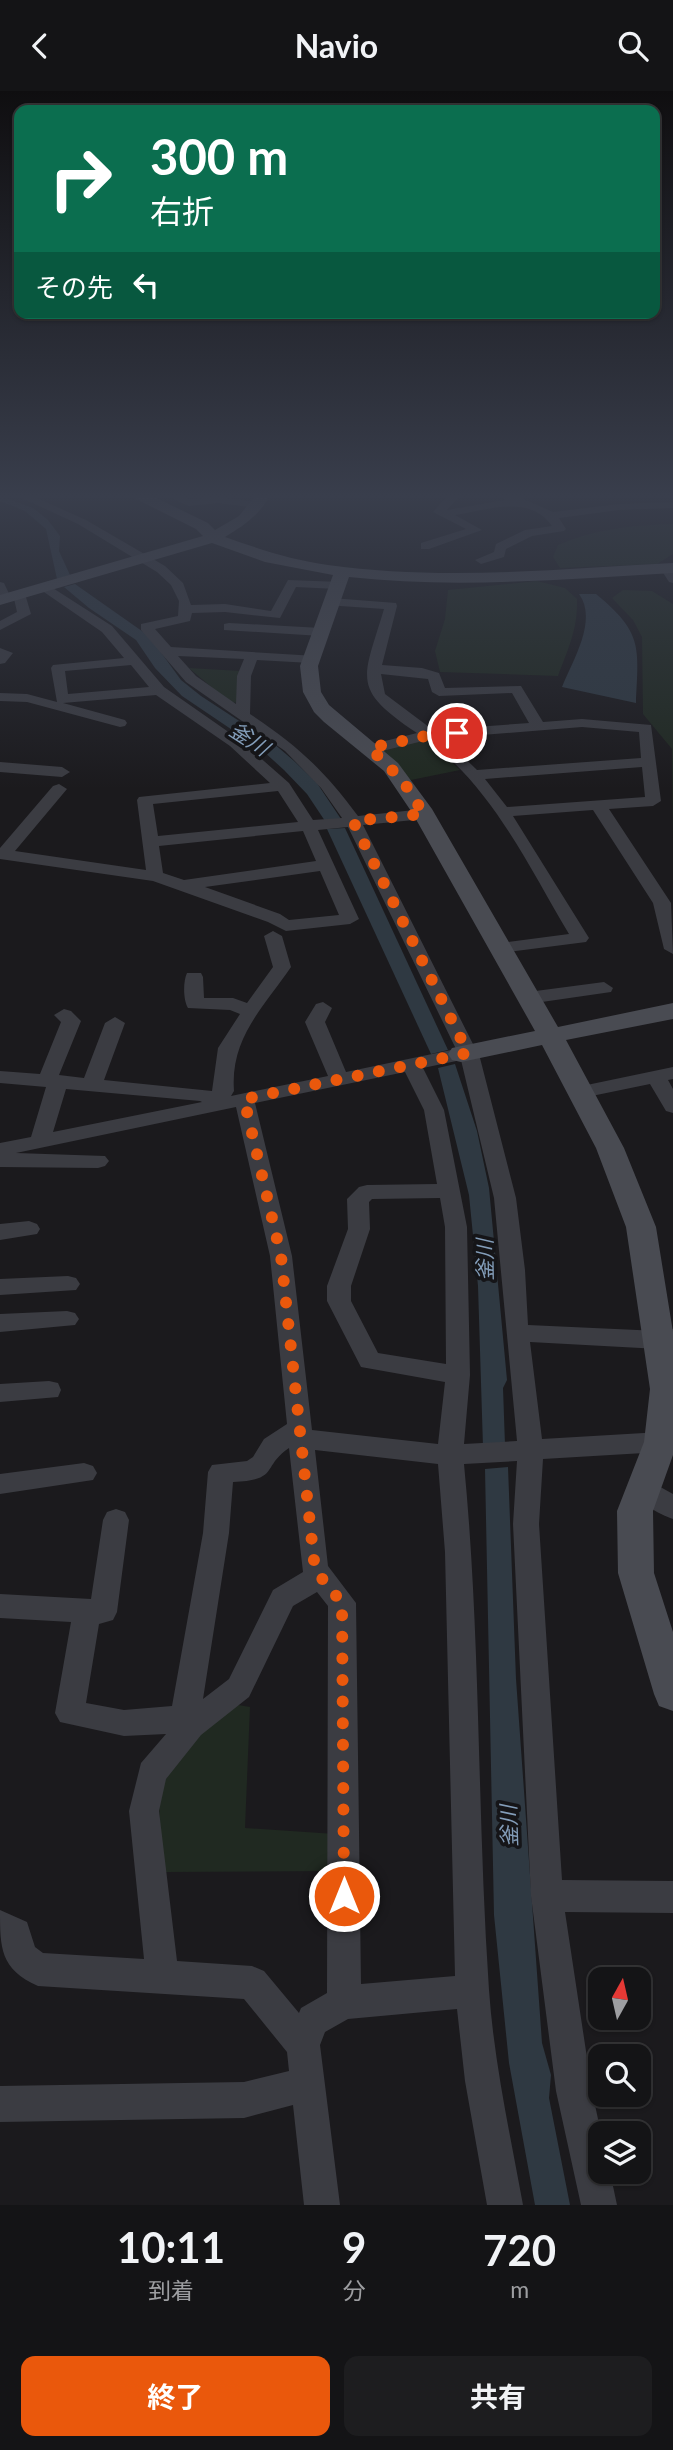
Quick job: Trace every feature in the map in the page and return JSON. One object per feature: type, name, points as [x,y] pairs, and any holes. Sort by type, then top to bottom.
[{"type":"street","points":[[2,854],[155,876],[274,918],[286,926],[350,919],[311,825],[283,786],[235,743],[159,691],[107,629],[56,592]]},
{"type":"street","points":[[181,592],[185,601],[185,618],[146,627],[191,679],[290,748],[327,785],[350,821],[465,1053],[498,1160],[514,1270],[517,1333],[531,1451],[526,1524],[547,1896],[574,2091],[599,2205]]},
{"type":"street","points":[[185,609],[225,608],[275,615],[287,592]]},
{"type":"street","points":[[335,592],[311,659],[309,680],[321,708],[370,748],[403,781],[424,814],[582,1092],[610,1149],[641,1227],[666,1339],[666,1389],[661,1442],[663,1499],[635,1511],[636,1573],[673,1694]]},
{"type":"street","points":[[352,592],[391,606],[372,676],[376,691],[385,702],[430,735],[475,775],[503,812],[579,938],[501,949]]},
{"type":"street","points":[[0,626],[24,614],[5,595]]},
{"type":"street","points":[[229,627],[321,632]]},
{"type":"street","points":[[167,651],[311,659]]},
{"type":"street","points":[[0,652],[6,653],[0,660]]},
{"type":"street","points":[[243,715],[243,676],[252,656]]},
{"type":"street","points":[[134,661],[58,668],[62,699],[159,691]]},
{"type":"street","points":[[374,669],[422,672],[434,676],[439,692],[516,689],[539,727]]},
{"type":"street","points":[[0,697],[27,698],[120,723]]},
{"type":"street","points":[[370,748],[430,735],[582,723],[646,728],[653,801],[503,812]]},
{"type":"street","points":[[475,775],[649,762]]},
{"type":"street","points":[[0,767],[62,772]]},
{"type":"street","points":[[155,876],[145,800],[283,786]]},
{"type":"street","points":[[2,854],[59,789]]},
{"type":"street","points":[[598,805],[662,904],[673,949]]},
{"type":"street","points":[[150,842],[424,814]]},
{"type":"street","points":[[183,885],[326,866]]},
{"type":"street","points":[[217,1101],[224,1091],[222,1072],[228,1042],[282,967],[273,936]]},
{"type":"street","points":[[194,977],[195,1004],[233,1004],[251,1012]]},
{"type":"street","points":[[528,998],[604,988]]},
{"type":"street","points":[[323,1008],[315,1022],[339,1079]]},
{"type":"street","points":[[0,1150],[217,1101],[244,1099],[673,1011]]},
{"type":"street","points":[[40,1142],[52,1081],[71,1021],[64,1015]]},
{"type":"street","points":[[92,1086],[115,1023]]},
{"type":"street","points":[[413,1064],[434,1110],[456,1227],[458,1375],[450,1455],[459,1552],[472,1991],[482,2081],[505,2205]]},
{"type":"street","points":[[582,1092],[665,1075],[673,1107]]},
{"type":"street","points":[[0,1077],[217,1101]]},
{"type":"street","points":[[244,1099],[281,1256],[315,1570],[342,1603],[344,2003]]},
{"type":"street","points":[[0,1160],[98,1161]]},
{"type":"street","points":[[449,1191],[368,1192],[358,1199],[359,1229],[339,1286],[339,1301],[370,1361],[458,1375]]},
{"type":"street","points":[[0,1232],[29,1229]]},
{"type":"street","points":[[0,1287],[68,1285]]},
{"type":"street","points":[[0,1323],[67,1319]]},
{"type":"street","points":[[517,1333],[666,1339]]},
{"type":"street","points":[[0,1393],[49,1390]]},
{"type":"street","points":[[188,1723],[221,1472],[252,1471],[262,1464],[272,1446],[299,1434],[450,1455],[661,1442]]},
{"type":"street","points":[[0,1484],[84,1473]]},
{"type":"street","points":[[0,1606],[103,1612],[116,1520]]},
{"type":"street","points":[[162,1977],[144,1811],[152,1773],[188,1723],[239,1688],[284,1598],[320,1576]]},
{"type":"street","points":[[87,1611],[70,1713],[124,1723],[188,1723]]},
{"type":"street","points":[[547,1896],[673,1897]]},
{"type":"street","points":[[0,1926],[15,1934],[20,1957],[38,1969],[252,1983],[303,2045]]},
{"type":"street","points":[[322,2205],[303,2045],[313,2020],[344,2003],[472,1991]]},
{"type":"street","points":[[0,2104],[244,2100],[307,2084]]},
{"type":"shaded area","points":[[448,592],[569,592],[577,599],[574,629],[558,676],[440,672],[435,651],[445,619]]},
{"type":"shaded area","points":[[621,592],[653,592],[673,604],[673,838],[672,749],[643,714],[642,637],[633,620],[612,598]]},
{"type":"shaded area","points":[[189,668],[241,671],[239,703],[229,702]]},
{"type":"shaded area","points":[[428,739],[460,770],[411,780],[380,749]]},
{"type":"shaded area","points":[[232,1704],[250,1707],[245,1828],[335,1834],[335,1871],[165,1872],[159,1815],[162,1786],[167,1773],[187,1746]]},
{"type":"water","name":"釜川","points":[[70,592],[86,592],[149,636],[181,680],[273,743],[293,760],[317,783],[341,819],[325,821],[307,794],[262,750],[182,696],[155,668],[136,640]]},
{"type":"water","points":[[579,594],[596,594],[630,630],[637,653],[636,703],[562,687],[585,628],[584,604]]},
{"type":"water","points":[[345,828],[448,1050],[431,1054],[327,829]]},
{"type":"water","name":"釜川","points":[[455,1064],[477,1131],[489,1188],[507,1380],[503,1388],[505,1445],[483,1447],[478,1286],[469,1195],[438,1068]]},
{"type":"water","name":"釜川","points":[[508,1467],[516,1679],[542,2043],[551,2075],[549,2098],[570,2205],[535,2205],[509,2063],[494,1915],[485,1469]]},
{"type":"route","points":[[344,1896],[342,1603],[315,1570],[281,1256],[244,1099],[468,1053],[353,821],[424,814],[403,781],[370,748],[430,735],[457,733]]}]
